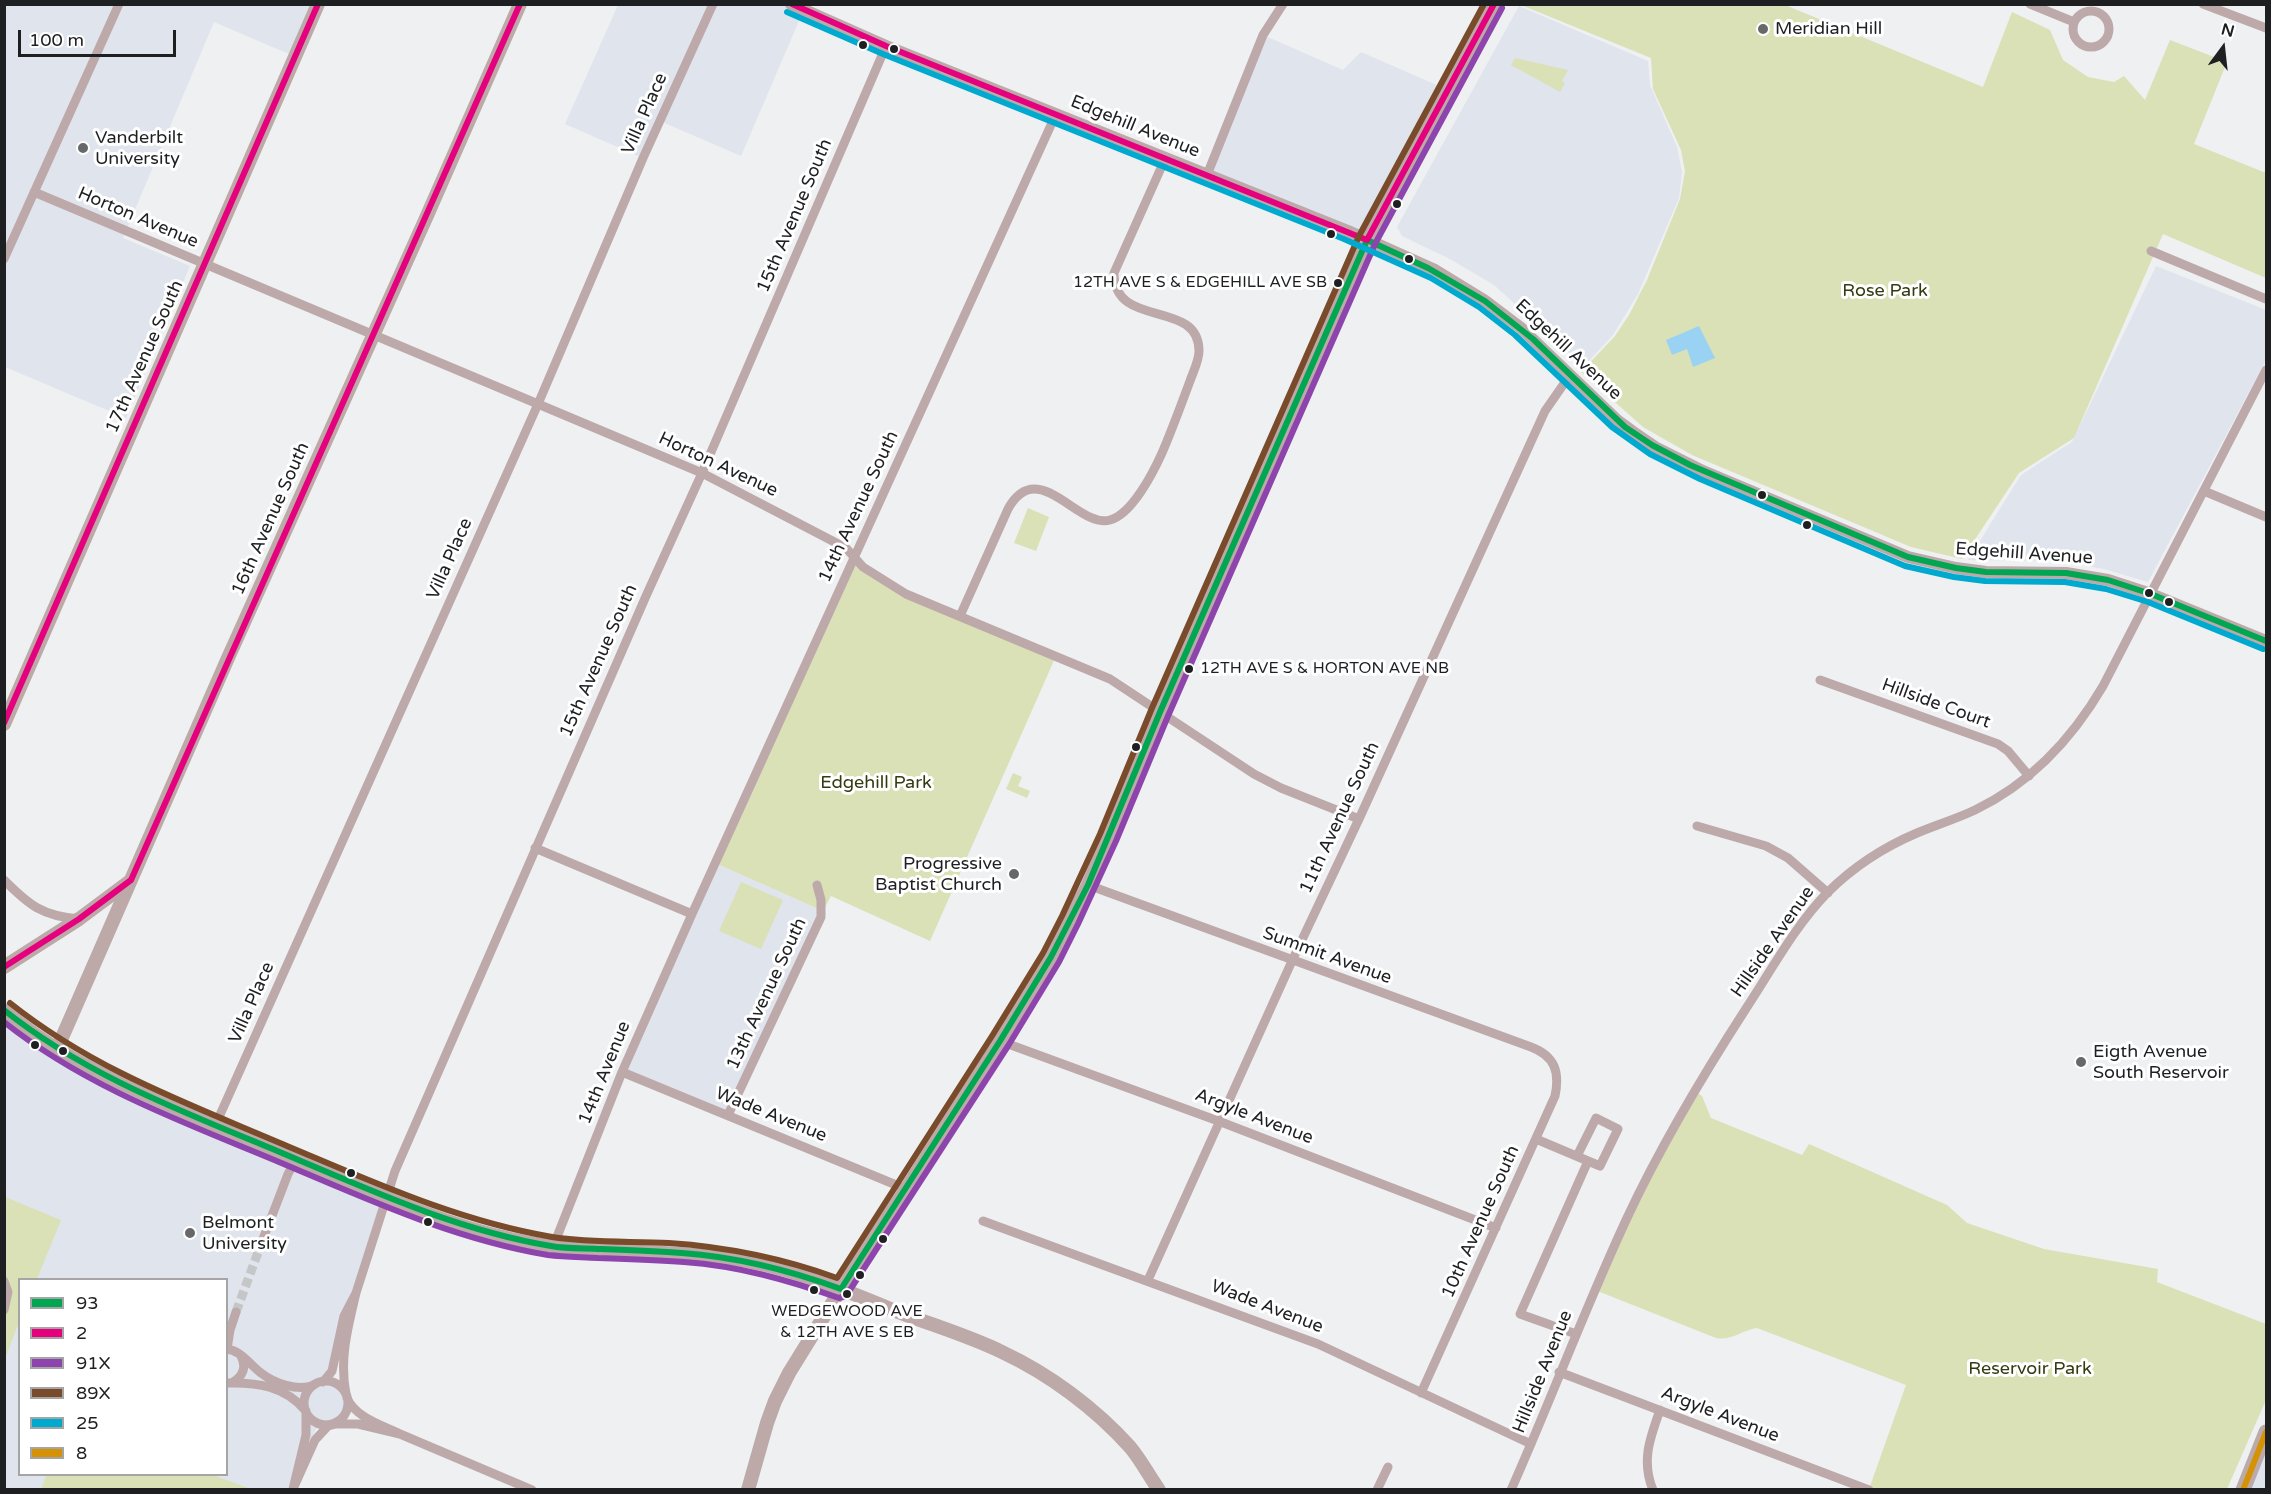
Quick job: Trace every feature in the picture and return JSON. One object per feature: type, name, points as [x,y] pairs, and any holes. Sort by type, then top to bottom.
[{"type":"main road","name":"17th Avenue South","points":[[4,724],[318,4]]},
{"type":"main road","name":"16th Avenue South","points":[[57,1049],[232,648],[520,4]]},
{"type":"main road","points":[[748,1490],[759,1444],[775,1401],[841,1289],[1000,1041],[1051,957],[1088,885],[1160,712],[1367,240],[1494,4]]},
{"type":"main road","points":[[4,967],[79,919],[131,880]]},
{"type":"main road","points":[[4,1010],[32,1033],[88,1068],[215,1126],[467,1228],[554,1247],[731,1258],[784,1270],[841,1289],[1002,1352],[1057,1385],[1101,1417],[1132,1450],[1159,1490]]},
{"type":"main road","points":[[2243,1490],[2266,1432]]},
{"type":"street","points":[[4,259],[119,4]]},
{"type":"street","name":"Villa Place","points":[[215,1126],[538,404],[643,158],[713,4]]},
{"type":"street","name":"Edgehill Avenue","points":[[792,4],[886,46],[1367,240],[1435,270],[1484,300],[1521,328],[1617,420],[1655,447],[1703,471],[1908,557],[1986,572],[2090,576],[2151,594],[2266,641]]},
{"type":"street","points":[[1207,175],[1263,35],[1283,4]]},
{"type":"street","points":[[2030,4],[2074,22]]},
{"type":"street","points":[[2203,4],[2266,28]]},
{"type":"street","points":[[2084,12],[2098,12],[2108,22],[2108,37],[2098,46],[2084,46],[2074,36],[2074,22],[2084,12]]},
{"type":"street","name":"15th Avenue South","points":[[346,1396],[342,1373],[343,1353],[356,1293],[385,1196],[535,848],[702,473],[886,46]]},
{"type":"street","name":"14th Avenue South","points":[[692,914],[1056,114]]},
{"type":"street","points":[[960,616],[1010,504],[1017,496],[1031,490],[1047,491],[1092,519],[1110,520],[1122,514],[1132,505],[1161,455],[1194,371],[1199,354],[1198,346],[1192,332],[1182,322],[1136,308],[1125,301],[1117,289],[1114,273],[1165,159]]},
{"type":"street","name":"Horton Avenue","points":[[34,192],[702,473],[846,548],[863,567],[906,594],[1110,679],[1254,774],[1281,788],[1359,819]]},
{"type":"street","points":[[2151,251],[2266,299]]},
{"type":"street","name":"Hillside Avenue","points":[[1510,1490],[1628,1215],[1683,1111],[1721,1047],[1796,932],[1827,893],[1864,863],[1890,846],[1988,803],[2029,776],[2061,744],[2088,709],[2151,594],[2266,370]]},
{"type":"street","name":"11th Avenue South","points":[[1148,1280],[1545,411],[1570,375]]},
{"type":"street","points":[[2204,491],[2266,517]]},
{"type":"street","name":"Hillside Court","points":[[1820,680],[1998,744],[2008,751],[2029,776]]},
{"type":"street","points":[[1696,826],[1766,846],[1788,858],[1827,893]]},
{"type":"street","points":[[535,848],[692,914]]},
{"type":"street","points":[[4,879],[25,901],[44,913],[61,918],[79,919]]},
{"type":"street","name":"13th Avenue South","points":[[728,1115],[821,917],[822,908],[817,885]]},
{"type":"street","name":"Summit Avenue","points":[[1088,885],[1531,1047],[1554,1062]]},
{"type":"street","name":"14th Avenue","points":[[554,1247],[622,1072],[692,914]]},
{"type":"street","name":"Argyle Avenue","points":[[1000,1041],[1221,1122],[1496,1228]]},
{"type":"street","name":"10th Avenue South","points":[[1421,1393],[1536,1139],[1557,1087],[1557,1070],[1554,1062]]},
{"type":"street","name":"Wade Avenue","points":[[622,1072],[906,1189]]},
{"type":"street","points":[[1536,1139],[1600,1166],[1618,1129],[1596,1118],[1577,1156]]},
{"type":"street","points":[[263,1239],[296,1159]]},
{"type":"street","points":[[1576,1334],[1520,1314],[1588,1161]]},
{"type":"street","name":"Wade Avenue","points":[[983,1221],[1318,1344],[1531,1444]]},
{"type":"street","points":[[4,1281],[8,1293],[4,1310]]},
{"type":"street","name":"15th Avenue South","points":[[320,1383],[332,1371],[344,1316],[356,1293]]},
{"type":"street","points":[[228,1343],[236,1312]]},
{"type":"street","points":[[228,1349],[238,1353],[273,1380],[299,1387],[309,1387],[320,1383],[337,1385],[351,1407],[360,1414],[399,1434],[532,1490]]},
{"type":"street","points":[[228,1383],[237,1379],[244,1370],[243,1360],[238,1353]]},
{"type":"street","name":"Argyle Avenue","points":[[1559,1372],[1869,1490]]},
{"type":"street","points":[[228,1383],[247,1382],[272,1388],[291,1396],[315,1422],[322,1425],[358,1424],[399,1434]]},
{"type":"street","points":[[293,1489],[306,1435],[306,1396],[320,1383]]},
{"type":"street","points":[[293,1489],[317,1437],[344,1416],[348,1407],[346,1396]]},
{"type":"street","points":[[1653,1490],[1647,1475],[1649,1441],[1660,1410]]},
{"type":"street","points":[[1377,1490],[1388,1467]]},
{"type":"shaded area","points":[[791,4],[804,9],[741,156],[660,121],[643,158],[565,124],[618,5]]},
{"type":"shaded area","name":"Vanderbilt University","points":[[4,5],[318,5],[296,57],[214,22],[123,238],[190,266],[126,418],[5,367]]},
{"type":"shaded area","points":[[1519,6],[1648,61],[1650,85],[1677,147],[1682,172],[1679,198],[1638,294],[1613,335],[1584,366],[1494,285],[1450,259],[1402,236],[1397,227]]},
{"type":"shaded area","points":[[1263,35],[1343,70],[1361,52],[1448,90],[1367,240],[1207,175]]},
{"type":"shaded area","points":[[2156,266],[2266,310],[2266,360],[2148,582],[2104,569],[2060,561],[1968,560],[2021,475],[2072,442]]},
{"type":"shaded area","points":[[715,863],[823,911],[728,1115],[622,1072]]},
{"type":"shaded area","name":"Belmont University","points":[[4,1009],[88,1068],[385,1196],[333,1383],[341,1388],[348,1406],[347,1411],[340,1420],[331,1425],[318,1424],[293,1489],[5,1489]]},
{"type":"shaded area","points":[[2266,1432],[2266,1489],[2243,1490]]},
{"type":"green space","name":"Rose Park","points":[[1521,5],[1785,5],[1983,87],[2012,12],[2050,30],[2063,60],[2088,77],[2114,82],[2124,76],[2145,100],[2170,40],[2227,62],[2194,144],[2266,173],[2266,278],[2163,234],[2074,438],[2019,473],[1962,559],[1911,547],[1692,455],[1643,427],[1581,372],[1615,336],[1629,315],[1647,280],[1680,199],[1685,171],[1681,150],[1653,89],[1651,58]]},
{"type":"green space","points":[[1515,58],[1568,70],[1562,81],[1565,83],[1560,92],[1511,65]]},
{"type":"green space","points":[[1028,508],[1049,517],[1036,551],[1014,543]]},
{"type":"green space","name":"Edgehill Park","points":[[854,557],[906,594],[1056,656],[930,941],[831,896],[823,911],[715,863]]},
{"type":"green space","points":[[1013,773],[1022,777],[1018,786],[1030,791],[1027,798],[1006,789]]},
{"type":"green space","points":[[741,882],[783,900],[761,949],[719,931]]},
{"type":"green space","name":"Reservoir Park","points":[[1695,1091],[1702,1096],[1711,1118],[1802,1155],[1809,1144],[1947,1205],[1967,1223],[2044,1249],[2158,1269],[2157,1282],[2266,1324],[2266,1400],[2227,1489],[1869,1489],[1906,1385],[1757,1328],[1732,1337],[1716,1338],[1595,1290]]},
{"type":"green space","points":[[5,1197],[61,1220],[37,1278],[18,1278],[18,1325],[5,1359]]},
{"type":"green space","points":[[46,1476],[216,1476],[251,1489],[41,1489]]},
{"type":"water","points":[[1699,326],[1715,358],[1693,367],[1687,349],[1672,355],[1666,340]]},
{"type":"tunnel","points":[[236,1312],[263,1239]]},
{"type":"transit line","name":"2","points":[[4,723],[318,4]]},
{"type":"transit line","name":"2","points":[[4,967],[79,919],[131,880],[520,4]]},
{"type":"transit line","name":"2","points":[[792,4],[886,46],[1367,240],[1494,4]]},
{"type":"transit line","name":"89X","points":[[10,1003],[75,1048],[143,1084],[351,1173],[450,1211],[517,1230],[566,1239],[712,1247],[775,1259],[837,1278],[992,1036],[1043,953],[1062,916],[1100,834],[1152,708],[1359,236],[1484,4]]},
{"type":"transit line","name":"91X","points":[[4,1022],[68,1066],[136,1101],[378,1203],[444,1228],[478,1239],[548,1255],[704,1264],[763,1275],[839,1298],[846,1296],[1008,1046],[1059,962],[1116,841],[1168,716],[1375,244],[1502,8]]},
{"type":"transit line","name":"25","points":[[787,12],[883,54],[1344,239],[1431,278],[1479,307],[1515,335],[1612,427],[1650,454],[1700,479],[1905,566],[1985,581],[2065,582],[2106,589],[2148,602],[2263,649]]},
{"type":"transit line","name":"93","points":[[4,1010],[69,1055],[138,1091],[348,1181],[447,1219],[516,1239],[557,1247],[682,1253],[743,1261],[783,1270],[841,1289],[1000,1041],[1051,957],[1088,885],[1160,712],[1367,240],[1428,268],[1485,301],[1533,339],[1625,427],[1652,445],[1690,465],[1908,557],[1986,572],[2066,573],[2108,580],[2151,594],[2266,641]]},
{"type":"transit line","name":"8","points":[[2243,1490],[2266,1432]]},
{"type":"place","name":"Meridian Hill","points":[[1763,29]]},
{"type":"place","name":"Vanderbilt University","points":[[83,148]]},
{"type":"place","name":"12TH AVE S & EDGEHILL AVE SB","points":[[1338,283]]},
{"type":"place","name":"12TH AVE S & HORTON AVE NB","points":[[1189,669]]},
{"type":"place","name":"Progressive Baptist Church","points":[[1014,874]]},
{"type":"place","name":"Eigth Avenue South Reservoir","points":[[2081,1062]]},
{"type":"place","name":"Belmont University","points":[[190,1233]]},
{"type":"place","name":"WEDGEWOOD AVE & 12TH AVE S EB","points":[[847,1294]]}]
